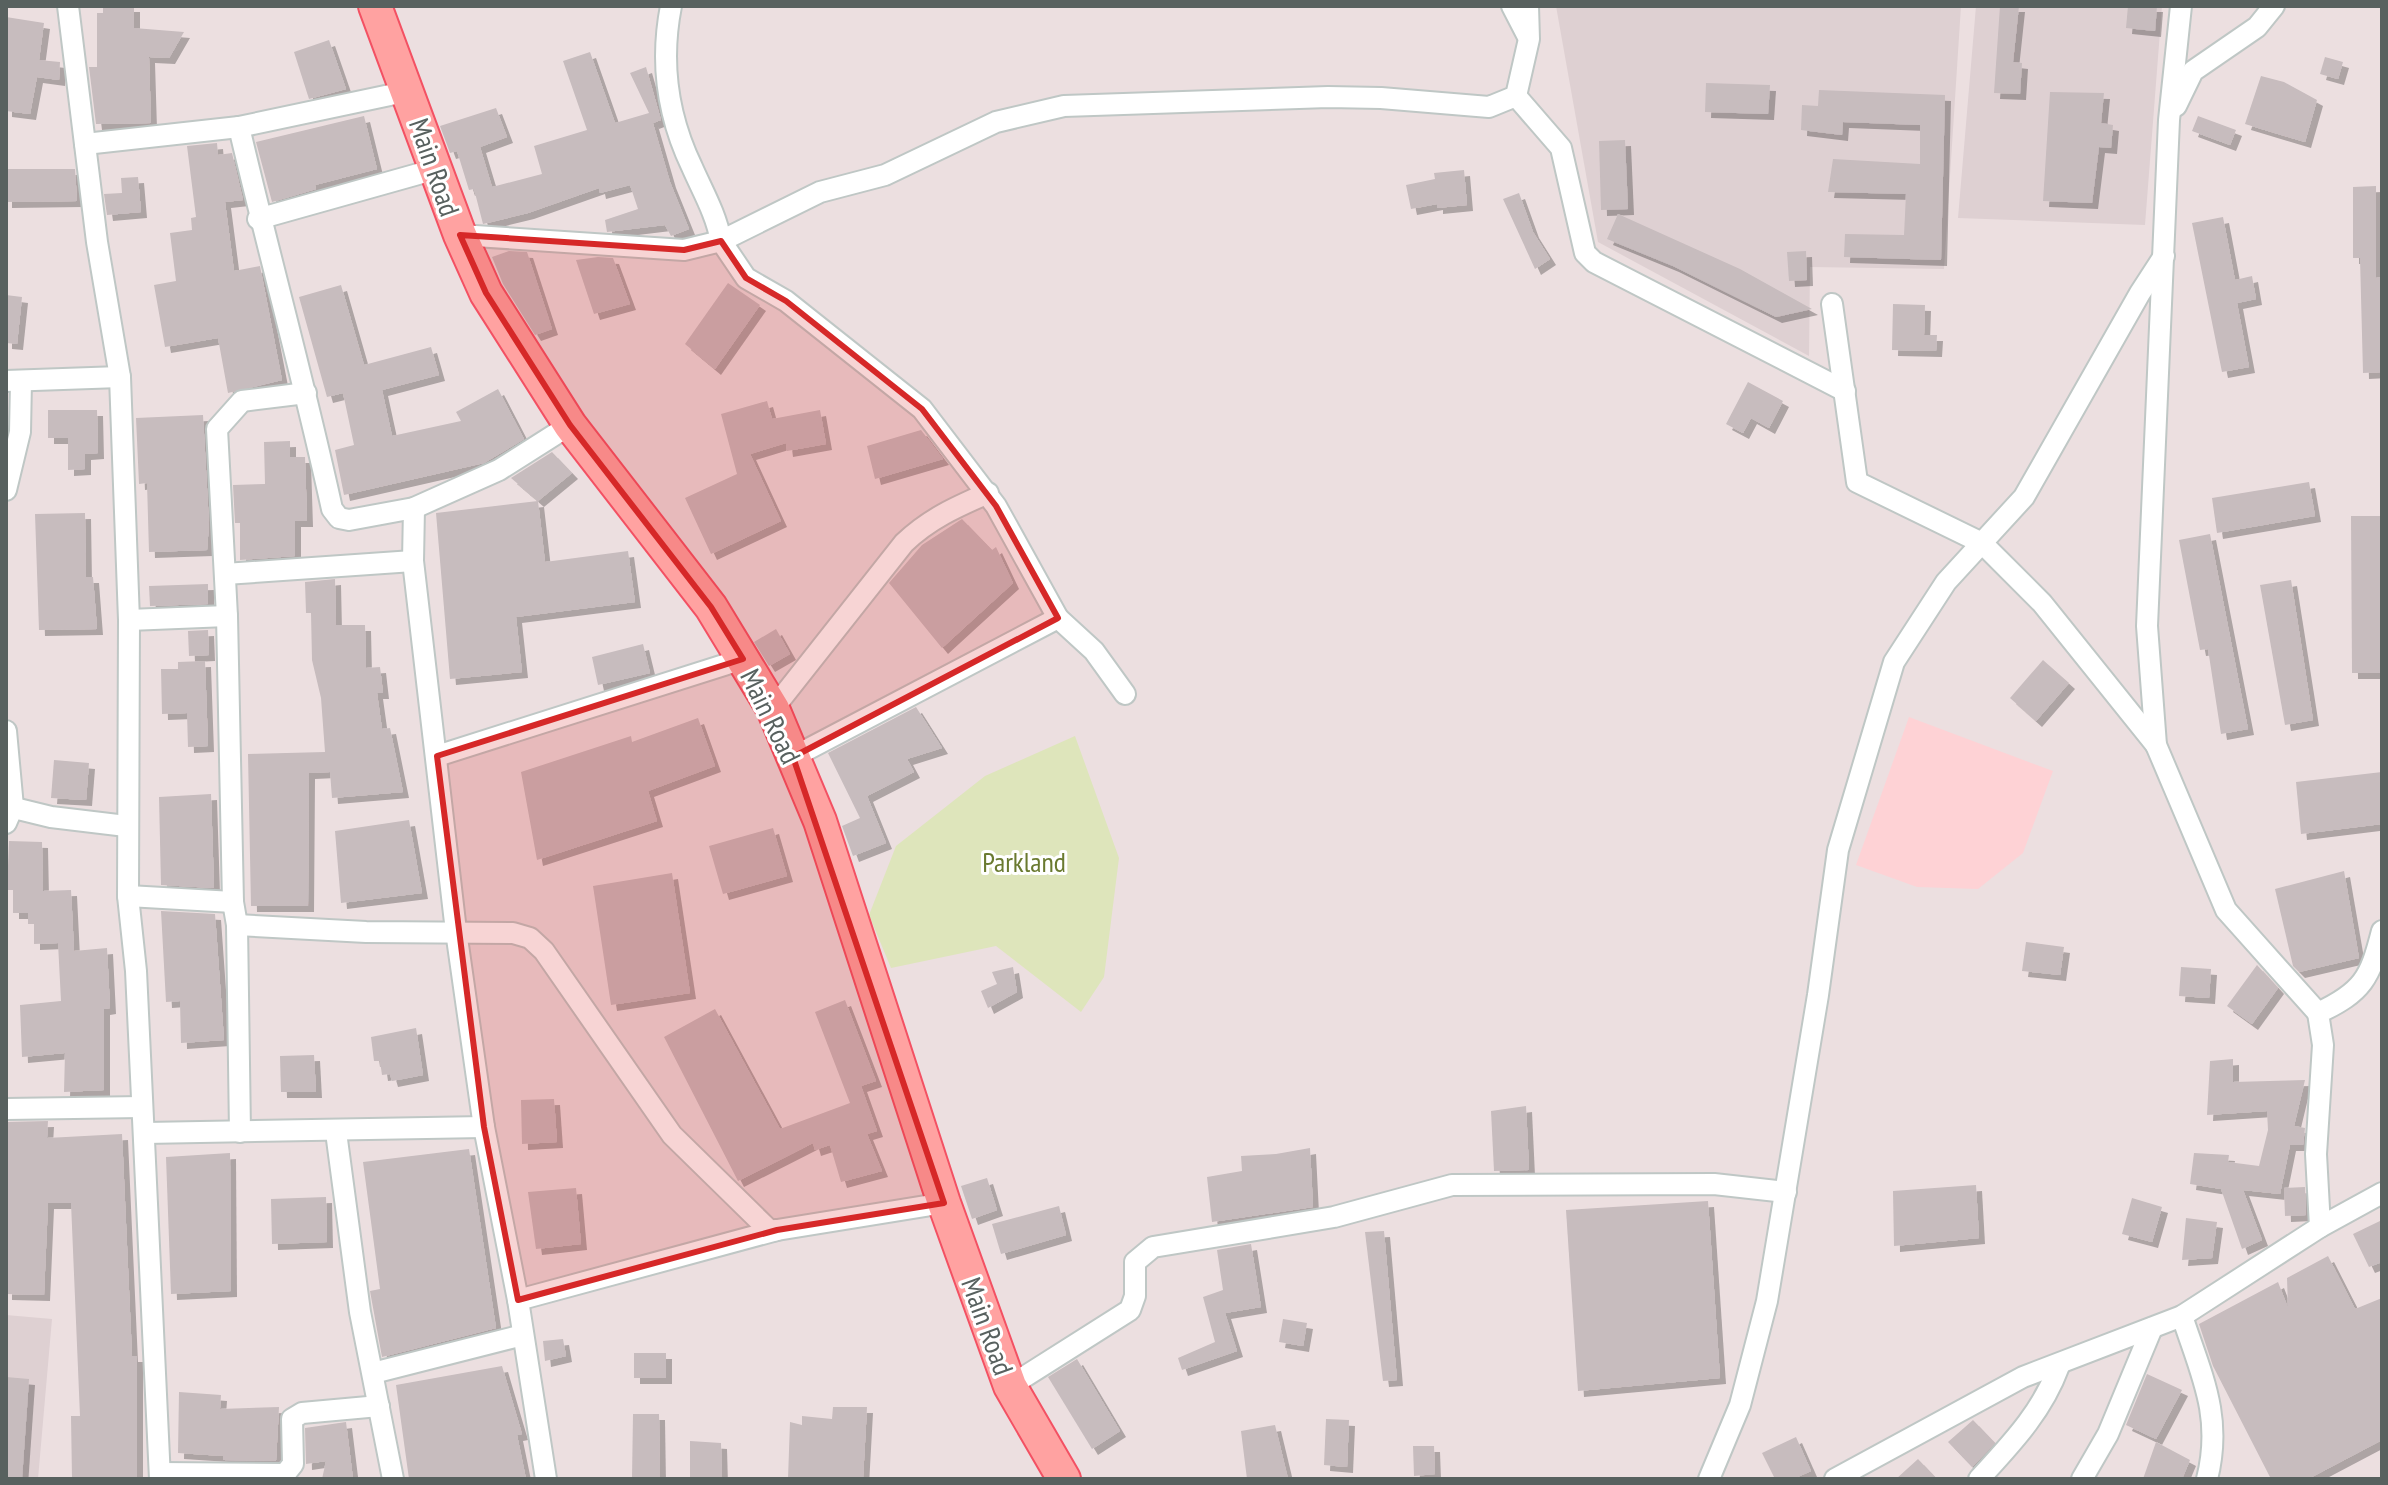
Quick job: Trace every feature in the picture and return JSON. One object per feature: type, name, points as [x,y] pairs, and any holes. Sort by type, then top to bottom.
[{"type":"main road","name":"Main Road","points":[[376,6],[460,235],[486,293],[570,425],[711,607],[773,709],[820,821],[944,1203],[1010,1386],[1064,1479]]},
{"type":"street","points":[[68,6],[120,377],[129,620],[128,896],[136,971],[145,1133],[160,1476],[285,1474],[293,1464],[292,1419],[302,1413],[379,1406]]},
{"type":"street","points":[[671,6],[665,39],[670,112],[717,220],[721,241],[746,278],[786,301],[922,409],[988,493],[1058,618],[1094,651],[1125,694]]},
{"type":"street","points":[[1512,6],[1529,39]]},
{"type":"street","points":[[1516,96],[1529,39],[1528,6]]},
{"type":"street","points":[[2156,745],[2147,626],[2169,120],[2181,6]]},
{"type":"street","points":[[2169,120],[2193,71],[2257,27],[2274,6]]},
{"type":"street","points":[[85,144],[239,127],[409,91]]},
{"type":"street","points":[[460,235],[684,250],[721,241],[820,192],[885,175],[996,122],[1064,106],[1328,97],[1489,107],[1516,96]]},
{"type":"street","points":[[1516,96],[1561,148],[1585,253],[1594,262],[1845,391]]},
{"type":"street","points":[[239,127],[258,219],[306,393],[332,509],[339,518],[349,520],[414,508],[499,470],[570,425]]},
{"type":"street","points":[[258,219],[436,169]]},
{"type":"street","points":[[1709,1479],[1740,1405],[1755,1356],[1786,1192],[1838,850],[1894,662],[1946,582],[2024,497],[2164,256]]},
{"type":"street","points":[[1832,304],[1857,482],[1982,543],[2042,603],[2156,745],[2226,910],[2318,1013],[2323,1045],[2316,1154],[2320,1227]]},
{"type":"street","points":[[6,490],[20,432],[13,381],[120,377]]},
{"type":"street","points":[[240,1132],[227,616],[217,429],[242,401],[306,393]]},
{"type":"street","points":[[773,709],[904,543],[923,525],[946,511],[988,493]]},
{"type":"street","points":[[414,508],[413,561],[456,931],[484,1127],[518,1300],[546,1479]]},
{"type":"street","points":[[225,574],[413,561]]},
{"type":"street","points":[[129,620],[227,616]]},
{"type":"street","points":[[793,757],[1058,618]]},
{"type":"street","points":[[437,756],[743,659]]},
{"type":"street","points":[[6,731],[8,812],[126,826]]},
{"type":"street","points":[[128,896],[233,902]]},
{"type":"street","points":[[237,925],[366,932],[513,933],[530,938],[544,951],[672,1135],[770,1231],[944,1203]]},
{"type":"street","points":[[2318,1013],[2358,991],[2369,974],[2382,931]]},
{"type":"street","points":[[6,1109],[142,1107]]},
{"type":"street","points":[[145,1133],[484,1127]]},
{"type":"street","points":[[336,1132],[360,1312],[393,1479]]},
{"type":"street","points":[[1010,1386],[1130,1310],[1135,1296],[1135,1262],[1153,1247],[1334,1217],[1452,1185],[1714,1184],[1786,1192]]},
{"type":"street","points":[[1835,1479],[2023,1377],[2059,1366],[2182,1316],[2320,1227],[2382,1193]]},
{"type":"street","points":[[518,1300],[777,1230]]},
{"type":"street","points":[[2182,1316],[2213,1409],[2215,1447],[2207,1479]]},
{"type":"street","points":[[2082,1479],[2108,1434],[2152,1328]]},
{"type":"street","points":[[373,1373],[523,1335]]},
{"type":"street","points":[[1979,1479],[2024,1431],[2051,1386],[2059,1366]]},
{"type":"highlighted area","points":[[460,235],[684,250],[721,241],[746,278],[786,301],[922,409],[996,506],[1058,618],[793,757],[944,1203],[777,1230],[518,1300],[484,1127],[437,756],[743,659],[711,607],[570,425],[486,293]]},
{"type":"shaded area","points":[[1556,6],[1961,6],[1944,269],[1810,267],[1809,356],[1598,242]]},
{"type":"shaded area","points":[[1976,6],[2162,6],[2145,225],[1958,218]]},
{"type":"shaded area","points":[[1909,717],[2053,771],[2023,853],[1978,889],[1917,887],[1856,865]]},
{"type":"shaded area","points":[[6,1315],[52,1319],[38,1479],[6,1479]]},
{"type":"green space","name":"Parkland","points":[[1075,736],[1119,858],[1104,977],[1081,1012],[996,946],[891,968],[869,915],[896,846],[985,776]]},
{"type":"building","points":[[103,6],[134,6],[134,28],[184,32],[169,58],[149,57],[151,123],[96,124],[89,67],[97,67],[97,13],[103,13]]},
{"type":"building","points":[[2000,6],[2019,6],[2013,62],[2022,63],[2020,94],[1994,93]]},
{"type":"building","points":[[2128,6],[2157,6],[2155,31],[2126,28]]},
{"type":"building","points":[[6,17],[44,23],[39,60],[60,62],[59,80],[37,77],[30,114],[6,111]]},
{"type":"building","points":[[329,40],[346,89],[309,99],[294,52]]},
{"type":"building","points":[[590,52],[615,123],[649,113],[630,73],[646,67],[661,120],[653,123],[652,120],[670,182],[689,229],[671,236],[665,225],[607,232],[605,220],[638,209],[630,185],[600,193],[599,188],[528,213],[483,224],[474,189],[469,190],[457,151],[450,153],[440,126],[496,108],[507,137],[480,147],[492,187],[542,174],[534,146],[587,130],[563,61]]},
{"type":"building","points":[[2325,57],[2343,62],[2338,79],[2320,74]]},
{"type":"building","points":[[2261,76],[2284,82],[2317,100],[2305,142],[2245,124]]},
{"type":"building","points":[[1706,83],[1770,85],[1768,114],[1705,112]]},
{"type":"building","points":[[1819,90],[1945,95],[1941,260],[1844,257],[1845,234],[1904,235],[1906,194],[1828,192],[1833,159],[1920,164],[1920,125],[1843,122],[1842,135],[1801,130],[1802,105],[1818,106]]},
{"type":"building","points":[[2050,92],[2104,93],[2101,123],[2113,125],[2111,148],[2099,147],[2092,203],[2043,201]]},
{"type":"building","points":[[364,116],[377,169],[315,185],[316,189],[272,202],[256,142]]},
{"type":"building","points":[[2198,116],[2236,130],[2230,145],[2192,131]]},
{"type":"building","points":[[1625,140],[1628,209],[1601,210],[1599,141]]},
{"type":"building","points":[[217,143],[218,155],[232,153],[243,200],[225,202],[234,271],[260,266],[282,380],[228,393],[218,338],[165,347],[154,285],[176,281],[170,233],[192,230],[191,218],[196,217],[187,146]]},
{"type":"building","points":[[6,169],[75,169],[77,201],[6,202]]},
{"type":"building","points":[[1464,170],[1467,205],[1437,208],[1437,204],[1411,209],[1406,185],[1435,179],[1434,173]]},
{"type":"building","points":[[138,177],[141,212],[107,215],[104,194],[122,193],[121,178]]},
{"type":"building","points":[[2376,186],[2376,278],[2382,277],[2382,372],[2363,373],[2360,258],[2353,258],[2353,187]]},
{"type":"building","points":[[1519,193],[1533,232],[1550,259],[1535,269],[1503,199]]},
{"type":"building","points":[[1618,214],[1740,269],[1812,309],[1776,317],[1673,266],[1607,239]]},
{"type":"building","points":[[2223,217],[2235,280],[2252,276],[2256,299],[2237,303],[2249,367],[2222,372],[2192,223]]},
{"type":"building","points":[[509,251],[527,252],[552,329],[535,335],[503,284],[492,257]]},
{"type":"building","points":[[1806,251],[1807,280],[1789,281],[1787,252]]},
{"type":"building","points":[[613,258],[630,304],[594,314],[576,260]]},
{"type":"building","points":[[728,283],[760,305],[715,369],[685,344]]},
{"type":"building","points":[[341,285],[364,365],[431,347],[439,375],[382,390],[392,436],[461,421],[456,412],[498,389],[524,439],[484,463],[344,495],[335,450],[354,445],[343,393],[327,397],[299,297]]},
{"type":"building","points":[[6,295],[22,297],[17,344],[6,343]]},
{"type":"building","points":[[1893,304],[1925,305],[1924,335],[1937,335],[1936,351],[1892,350]]},
{"type":"building","points":[[1748,382],[1783,401],[1769,428],[1751,418],[1743,433],[1726,424]]},
{"type":"building","points":[[767,401],[772,419],[820,410],[826,444],[787,451],[786,443],[750,454],[781,521],[711,554],[685,498],[737,474],[721,414]]},
{"type":"building","points":[[48,410],[97,410],[98,453],[85,454],[85,469],[68,470],[68,438],[48,438]]},
{"type":"building","points":[[203,415],[209,524],[207,550],[149,552],[147,483],[139,484],[136,418]]},
{"type":"building","points":[[921,430],[943,459],[875,479],[867,446]]},
{"type":"building","points":[[290,441],[290,457],[305,457],[307,521],[295,521],[295,556],[240,560],[240,523],[235,523],[233,485],[265,484],[264,442]]},
{"type":"building","points":[[552,452],[572,473],[538,501],[511,478]]},
{"type":"building","points":[[2309,482],[2315,516],[2217,533],[2212,498]]},
{"type":"building","points":[[538,501],[545,562],[628,551],[635,602],[516,617],[522,672],[450,679],[436,513]]},
{"type":"building","points":[[85,513],[86,577],[93,577],[97,629],[39,630],[35,514]]},
{"type":"building","points":[[2351,516],[2382,516],[2382,673],[2352,673]]},
{"type":"building","points":[[962,519],[992,550],[996,547],[1013,583],[942,648],[889,583],[922,545]]},
{"type":"building","points":[[2210,534],[2248,729],[2221,734],[2208,649],[2200,650],[2179,540]]},
{"type":"building","points":[[335,579],[336,625],[365,625],[366,668],[380,667],[383,693],[377,693],[382,729],[390,728],[403,792],[332,798],[330,772],[309,773],[308,906],[251,906],[248,754],[325,752],[321,698],[312,660],[311,613],[306,613],[305,582]]},
{"type":"building","points":[[2291,580],[2313,720],[2285,725],[2260,585]]},
{"type":"building","points":[[208,584],[208,604],[150,606],[149,586]]},
{"type":"building","points":[[776,629],[790,654],[769,666],[754,642]]},
{"type":"building","points":[[208,630],[209,655],[189,656],[188,631]]},
{"type":"building","points":[[643,644],[650,673],[598,685],[592,657]]},
{"type":"building","points":[[2043,660],[2069,683],[2036,721],[2010,698]]},
{"type":"building","points":[[205,661],[208,746],[188,747],[187,713],[162,714],[161,669],[178,669],[178,662]]},
{"type":"building","points":[[916,707],[942,748],[907,759],[914,772],[867,796],[886,843],[853,856],[842,826],[860,818],[828,753]]},
{"type":"building","points":[[698,718],[715,766],[648,791],[657,821],[537,860],[521,772],[631,736],[632,742]]},
{"type":"building","points":[[54,760],[89,763],[86,800],[51,798]]},
{"type":"building","points":[[2382,772],[2382,824],[2301,834],[2296,782]]},
{"type":"building","points":[[211,794],[214,888],[161,885],[159,797]]},
{"type":"building","points":[[409,820],[422,893],[341,903],[335,831]]},
{"type":"building","points":[[773,828],[787,876],[723,894],[709,846]]},
{"type":"building","points":[[9,841],[42,842],[43,891],[71,890],[74,951],[107,948],[110,1008],[104,1009],[104,1090],[64,1092],[65,1053],[22,1057],[20,1005],[61,1001],[58,943],[34,944],[34,924],[28,924],[28,913],[13,913],[13,890],[7,890]]},
{"type":"building","points":[[2344,871],[2359,958],[2299,972],[2293,966],[2275,889]]},
{"type":"building","points":[[672,873],[690,993],[611,1005],[593,886]]},
{"type":"building","points":[[161,911],[215,914],[224,1040],[181,1043],[180,1001],[166,1002]]},
{"type":"building","points":[[2026,942],[2064,947],[2060,975],[2022,971]]},
{"type":"building","points":[[2257,965],[2278,988],[2252,1024],[2227,1006]]},
{"type":"building","points":[[1013,967],[1017,992],[988,1008],[981,991],[997,984],[992,972]]},
{"type":"building","points":[[2181,967],[2211,969],[2209,998],[2179,996]]},
{"type":"building","points":[[845,1000],[876,1081],[861,1086],[877,1131],[867,1134],[882,1171],[841,1182],[830,1145],[815,1150],[813,1143],[738,1181],[664,1037],[715,1009],[780,1129],[850,1103],[815,1012]]},
{"type":"building","points":[[416,1028],[423,1075],[392,1081],[390,1074],[382,1075],[380,1061],[374,1061],[371,1037]]},
{"type":"building","points":[[314,1055],[316,1092],[281,1092],[280,1056]]},
{"type":"building","points":[[2233,1059],[2233,1082],[2305,1080],[2294,1126],[2305,1128],[2303,1145],[2290,1145],[2280,1194],[2243,1190],[2262,1240],[2242,1249],[2221,1189],[2190,1184],[2194,1153],[2229,1155],[2228,1162],[2259,1166],[2268,1130],[2267,1111],[2207,1115],[2210,1061]]},
{"type":"building","points":[[554,1099],[557,1142],[522,1144],[521,1100]]},
{"type":"building","points":[[1526,1106],[1529,1170],[1494,1171],[1491,1111]]},
{"type":"building","points":[[48,1121],[47,1138],[122,1134],[132,1356],[137,1356],[137,1479],[72,1479],[71,1416],[80,1416],[71,1203],[48,1203],[44,1295],[6,1294],[6,1122]]},
{"type":"building","points":[[1310,1148],[1313,1207],[1212,1222],[1207,1177],[1242,1171],[1241,1156]]},
{"type":"building","points":[[469,1149],[496,1328],[382,1357],[370,1291],[380,1289],[363,1162]]},
{"type":"building","points":[[230,1153],[231,1291],[171,1294],[166,1157]]},
{"type":"building","points":[[987,1178],[997,1210],[972,1219],[961,1186]]},
{"type":"building","points":[[1976,1185],[1979,1238],[1894,1246],[1893,1191]]},
{"type":"building","points":[[2305,1187],[2306,1215],[2285,1216],[2284,1188]]},
{"type":"building","points":[[576,1188],[581,1244],[536,1249],[528,1192]]},
{"type":"building","points":[[326,1197],[327,1242],[272,1244],[271,1199]]},
{"type":"building","points":[[2132,1198],[2162,1207],[2152,1242],[2122,1234]]},
{"type":"building","points":[[1708,1201],[1720,1378],[1578,1391],[1566,1210]]},
{"type":"building","points":[[1059,1206],[1066,1235],[1001,1254],[992,1224]]},
{"type":"building","points":[[2186,1218],[2217,1222],[2212,1258],[2182,1260]]},
{"type":"building","points":[[2382,1220],[2382,1262],[2369,1267],[2353,1234]]},
{"type":"building","points":[[1384,1231],[1397,1380],[1383,1381],[1365,1232]]},
{"type":"building","points":[[1251,1244],[1261,1307],[1225,1313],[1237,1351],[1182,1370],[1178,1358],[1215,1342],[1203,1297],[1223,1290],[1217,1250]]},
{"type":"building","points":[[2328,1256],[2355,1309],[2382,1298],[2382,1440],[2308,1479],[2271,1479],[2213,1366],[2199,1324],[2278,1282],[2288,1308],[2287,1278]]},
{"type":"building","points":[[1283,1319],[1307,1323],[1303,1346],[1279,1342]]},
{"type":"building","points":[[563,1339],[566,1356],[545,1361],[543,1341]]},
{"type":"building","points":[[634,1353],[666,1353],[666,1378],[634,1378]]},
{"type":"building","points":[[1077,1359],[1120,1431],[1092,1449],[1048,1377]]},
{"type":"building","points":[[502,1366],[522,1434],[517,1435],[526,1479],[409,1479],[396,1385]]},
{"type":"building","points":[[2147,1374],[2182,1390],[2156,1439],[2126,1425]]},
{"type":"building","points":[[6,1377],[29,1379],[22,1479],[6,1479]]},
{"type":"building","points":[[179,1392],[221,1395],[220,1409],[279,1407],[276,1461],[223,1460],[223,1456],[178,1453]]},
{"type":"building","points":[[833,1407],[867,1407],[863,1479],[788,1479],[790,1422],[802,1425],[802,1416],[832,1419]]},
{"type":"building","points":[[633,1414],[659,1414],[660,1479],[632,1479]]},
{"type":"building","points":[[1326,1419],[1349,1420],[1347,1467],[1324,1465]]},
{"type":"building","points":[[1973,1420],[1995,1443],[1972,1467],[1948,1442]]},
{"type":"building","points":[[346,1422],[353,1479],[322,1479],[326,1461],[306,1464],[305,1428]]},
{"type":"building","points":[[1275,1425],[1288,1479],[1247,1479],[1241,1431]]},
{"type":"building","points":[[1796,1437],[1811,1471],[1793,1479],[1775,1479],[1762,1453]]},
{"type":"building","points":[[690,1441],[721,1443],[722,1479],[690,1479]]},
{"type":"building","points":[[2156,1442],[2190,1460],[2182,1479],[2143,1479]]},
{"type":"building","points":[[1413,1446],[1434,1446],[1435,1474],[1414,1476]]},
{"type":"building","points":[[1918,1459],[1937,1479],[1896,1479]]}]
